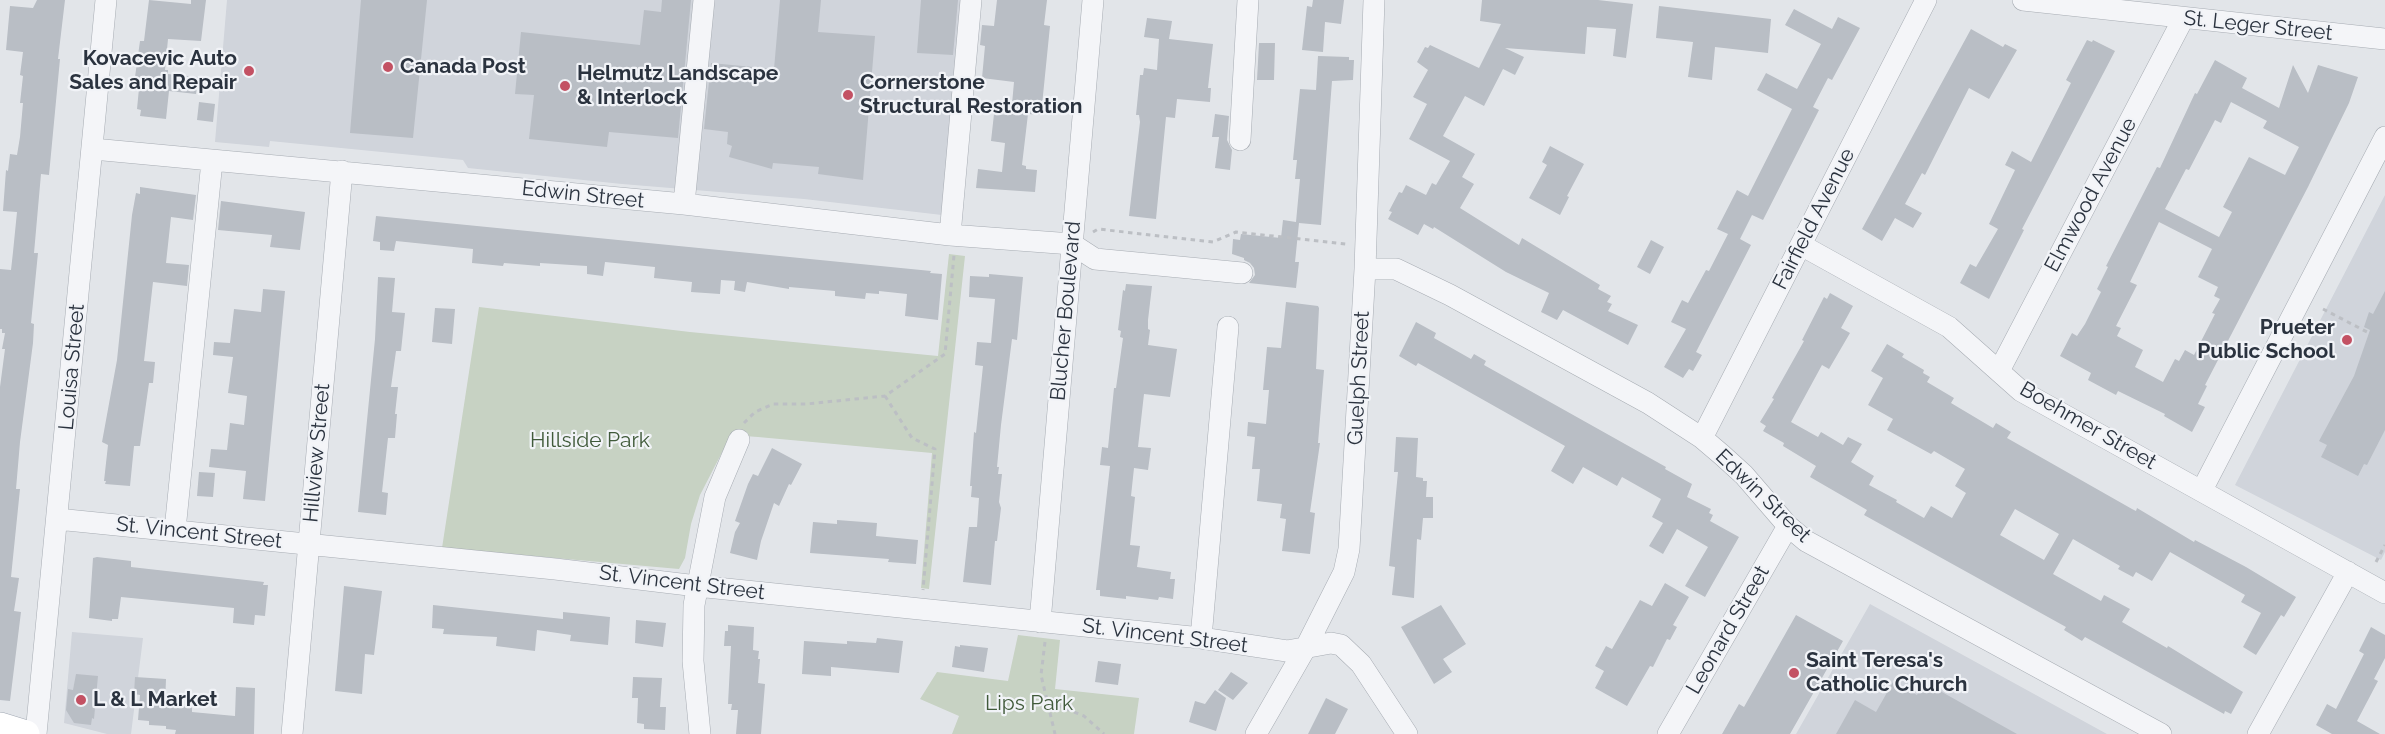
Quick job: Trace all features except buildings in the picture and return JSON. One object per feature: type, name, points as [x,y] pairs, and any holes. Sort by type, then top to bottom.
[{"type":"main road","points":[[0,726],[27,734]]},
{"type":"street","name":"Louisa Street","points":[[36,734],[106,0]]},
{"type":"street","points":[[684,204],[704,0]]},
{"type":"street","points":[[950,235],[971,0]]},
{"type":"street","name":"Blucher Boulevard","points":[[1040,622],[1093,0]]},
{"type":"street","points":[[1240,140],[1248,0]]},
{"type":"street","name":"Guelph Street","points":[[1256,734],[1306,647],[1344,572],[1349,549],[1365,269],[1374,0]]},
{"type":"street","name":"Fairfield Avenue","points":[[1702,438],[1926,0]]},
{"type":"street","name":"St. Leger Street","points":[[2023,0],[2385,39]]},
{"type":"street","name":"Elmwood Avenue","points":[[1999,371],[2183,19]]},
{"type":"street","points":[[2202,490],[2385,137]]},
{"type":"street","name":"Edwin Street","points":[[93,149],[684,204],[950,235],[1072,244]]},
{"type":"street","points":[[175,531],[212,160]]},
{"type":"street","name":"Hillview Street","points":[[292,734],[342,171]]},
{"type":"street","points":[[1072,244],[1095,259],[1242,273]]},
{"type":"street","name":"Boehmer Street","points":[[1801,245],[1949,327],[2021,391],[2385,592]]},
{"type":"street","name":"Edwin Street","points":[[1365,269],[1396,269],[1450,295],[1648,403],[1702,438],[1744,475],[1788,526],[1804,539],[1831,556],[2161,734]]},
{"type":"street","points":[[1201,638],[1228,327]]},
{"type":"street","points":[[700,734],[693,661],[697,586],[715,497],[739,440]]},
{"type":"street","name":"St. Vincent Street","points":[[57,519],[1201,638],[1287,651],[1331,643],[1341,645],[1361,664],[1407,734]]},
{"type":"street","name":"Leonard Street","points":[[1668,734],[1788,526]]},
{"type":"street","points":[[2258,734],[2348,572]]},
{"type":"path","points":[[1072,244],[1098,229],[1213,242],[1236,232],[1354,245]]},
{"type":"path","points":[[739,440],[742,426],[755,412],[773,404],[806,404],[885,396],[945,354],[954,260],[950,235]]},
{"type":"path","points":[[2323,309],[2367,332]]},
{"type":"path","points":[[885,396],[912,438],[935,449],[923,592]]},
{"type":"path","points":[[2376,562],[2385,545]]},
{"type":"path","points":[[1040,622],[1046,642],[1041,675],[1055,734]]},
{"type":"path","points":[[1048,702],[1084,717],[1104,734]]},
{"type":"shaded area","points":[[227,0],[963,0],[942,215],[804,199],[468,168],[463,160],[270,141],[269,147],[215,142]]},
{"type":"shaded area","name":"Prueter Public School","points":[[2385,195],[2385,552],[2381,560],[2235,485]]},
{"type":"shaded area","points":[[1870,604],[2107,734],[1796,734]]},
{"type":"shaded area","points":[[72,632],[143,638],[131,734],[107,734],[64,723]]},
{"type":"green space","name":"Hillside Park","points":[[949,254],[965,256],[929,589],[921,588],[932,453],[758,437],[731,435],[700,495],[691,524],[685,558],[679,569],[442,548],[479,307],[690,332],[938,356]]},
{"type":"green space","name":"Lips Park","points":[[1018,635],[1060,640],[1055,689],[1139,698],[1134,734],[952,734],[959,716],[920,699],[937,672],[1008,681]]},
{"type":"place","name":"Canada Post","points":[[388,67]]},
{"type":"place","name":"Kovacevic Auto Sales and Repair","points":[[249,71]]},
{"type":"place","name":"Helmutz Landscape & Interlock","points":[[565,86]]},
{"type":"place","name":"Cornerstone Structural Restoration","points":[[848,95]]},
{"type":"place","name":"Prueter Public School","points":[[2347,340]]},
{"type":"place","name":"Saint Teresa's Catholic Church","points":[[1794,673]]},
{"type":"place","name":"L & L Market","points":[[81,700]]}]
